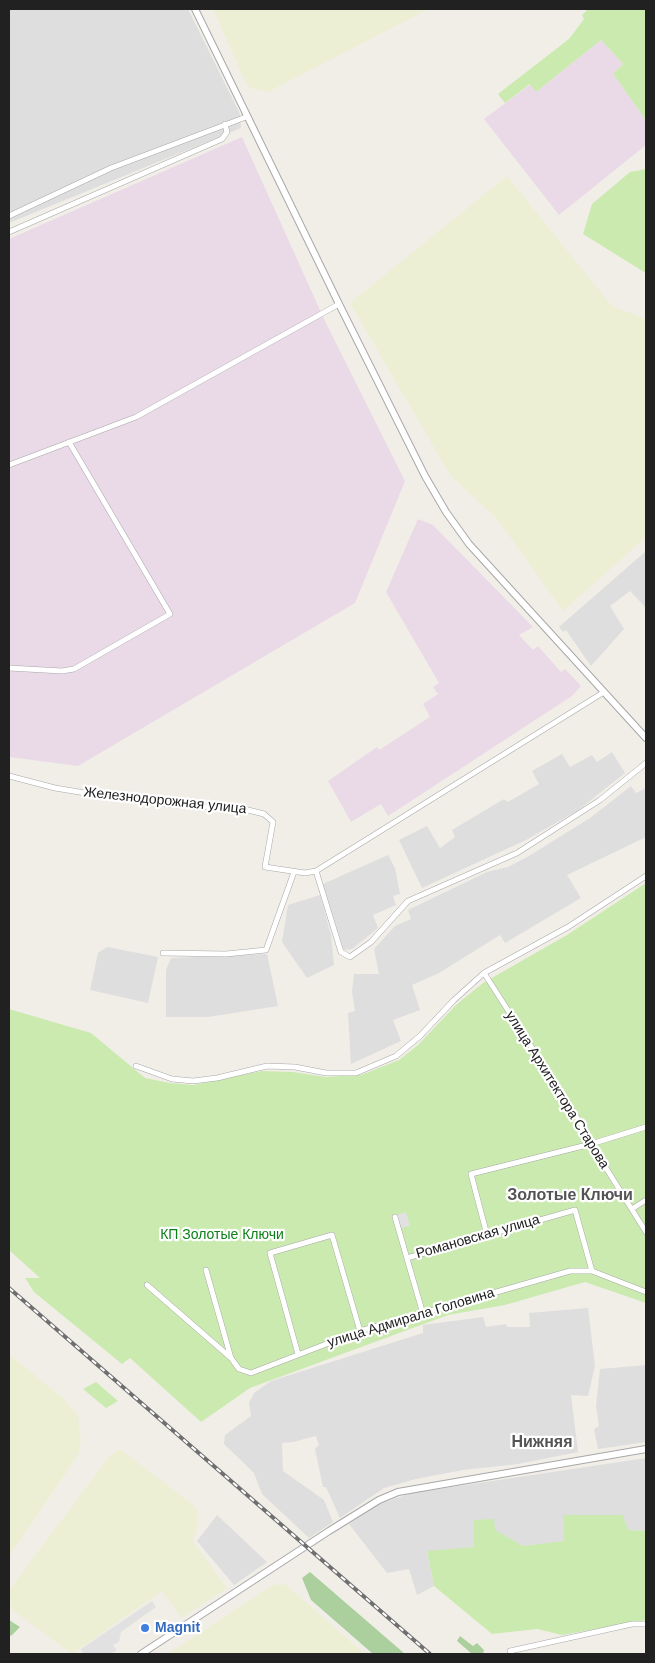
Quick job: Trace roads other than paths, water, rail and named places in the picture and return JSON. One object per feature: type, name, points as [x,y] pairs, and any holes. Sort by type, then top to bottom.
[{"type":"street","points":[[195,9],[339,304],[425,476],[446,512],[469,544],[646,738]]},
{"type":"street","points":[[9,216],[111,168],[246,116]]},
{"type":"street","points":[[9,232],[222,139],[227,132],[225,124]]},
{"type":"street","points":[[9,465],[136,417],[339,304]]},
{"type":"street","points":[[9,668],[62,671],[74,669],[170,614],[70,442]]},
{"type":"street","points":[[163,953],[226,954],[266,950],[294,872],[316,870],[604,692]]},
{"type":"street","points":[[316,870],[341,952],[350,957],[371,942],[408,901],[517,853],[600,800],[646,763]]},
{"type":"street","name":"Железнодорожная улица","points":[[9,776],[55,788],[109,797],[244,809],[264,814],[273,822],[265,867],[294,872]]},
{"type":"street","points":[[136,1066],[172,1079],[193,1081],[267,1066],[295,1067],[326,1073],[356,1073],[396,1056],[420,1036],[454,1000],[484,973],[568,927],[646,876]]},
{"type":"street","name":"улица Архитектора Старова","points":[[484,973],[585,1130],[591,1144],[646,1232]]},
{"type":"street","points":[[487,1235],[471,1174],[591,1144],[646,1127]]},
{"type":"street","points":[[632,1209],[646,1200]]},
{"type":"street","name":"Романовская улица","points":[[407,1258],[575,1210],[592,1271]]},
{"type":"street","points":[[394,1216],[423,1314]]},
{"type":"street","points":[[298,1354],[270,1253],[332,1235],[360,1331]]},
{"type":"street","points":[[206,1270],[231,1358]]},
{"type":"street","name":"улица Адмирала Головина","points":[[148,1285],[231,1358],[239,1369],[250,1372],[360,1331],[570,1271],[592,1271],[646,1292]]},
{"type":"street","points":[[141,1654],[329,1531],[379,1500],[398,1492],[646,1449]]},
{"type":"street","points":[[510,1651],[632,1624],[646,1624]]},
{"type":"railway","points":[[9,1288],[430,1654]]},
{"type":"place","name":"Magnit","points":[[145,1628]]},
{"type":"district","name":"Золотые Ключи","points":[[570,1196]]},
{"type":"district","name":"Нижняя","points":[[542,1443]]},
{"type":"park label","name":"КП Золотые Ключи","points":[[222,1235]]}]
